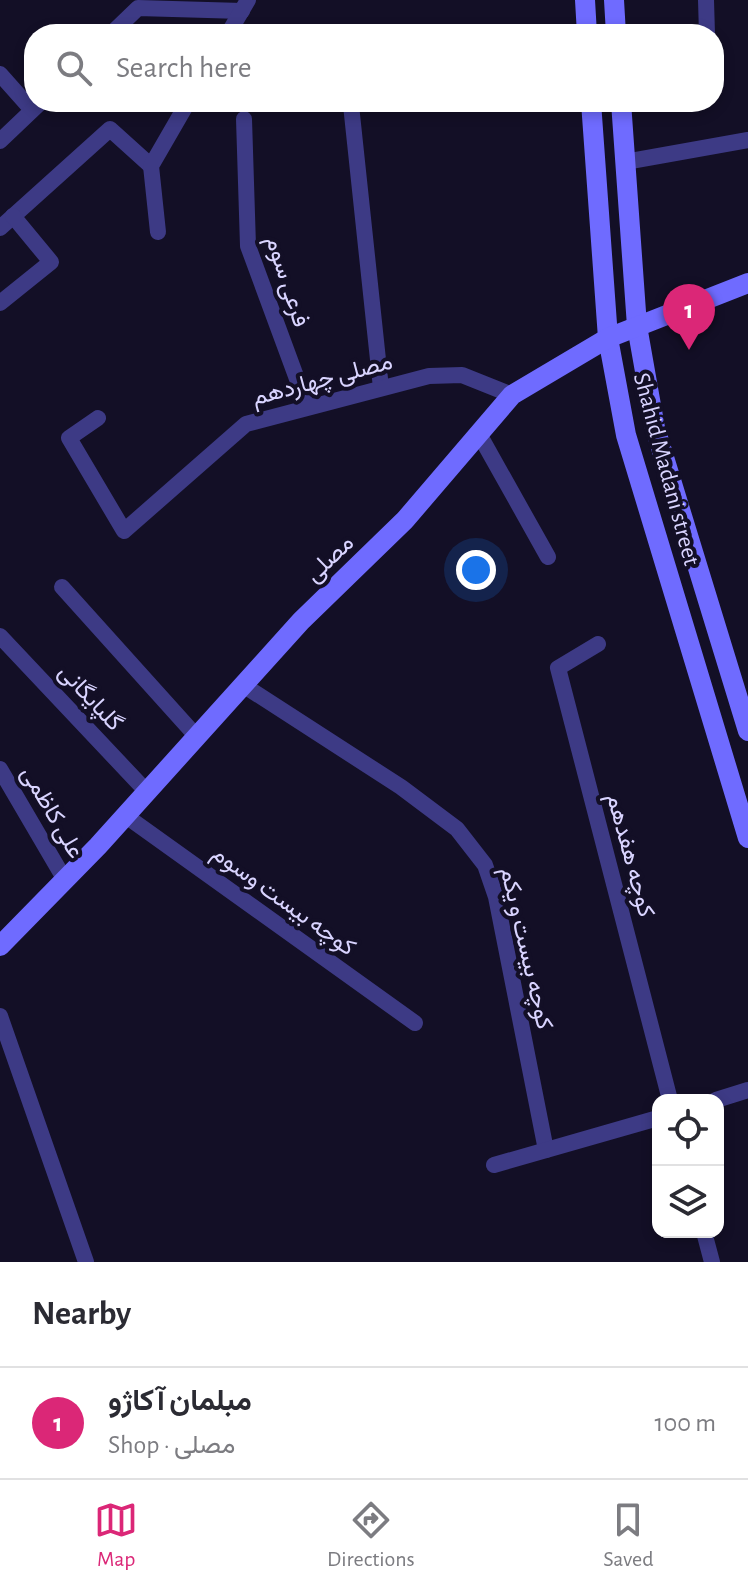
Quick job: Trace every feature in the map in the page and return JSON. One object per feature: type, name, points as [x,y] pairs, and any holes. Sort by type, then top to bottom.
[{"type":"main road","points":[[585,0],[586,24]]},
{"type":"main road","points":[[614,0],[615,24]]},
{"type":"main road","name":"Shahid Madani street","points":[[592,112],[608,338],[626,435],[748,838]]},
{"type":"main road","name":"Shahid Madani street","points":[[622,112],[637,326],[655,428],[748,731]]},
{"type":"main road","name":"مصلی","points":[[0,946],[126,816],[301,621],[405,520],[512,395],[608,338],[748,283]]},
{"type":"street","points":[[706,0],[707,24]]},
{"type":"street","points":[[119,24],[136,4],[245,5],[234,24]]},
{"type":"street","points":[[0,74],[24,95]]},
{"type":"street","points":[[0,141],[30,112]]},
{"type":"street","points":[[158,232],[151,166],[182,112]]},
{"type":"street","points":[[352,112],[381,388]]},
{"type":"street","name":"فرعی سوم","points":[[244,119],[248,246],[307,406]]},
{"type":"street","points":[[0,228],[110,129],[151,166]]},
{"type":"street","points":[[625,162],[748,140]]},
{"type":"street","points":[[0,303],[51,262],[13,216]]},
{"type":"street","name":"مصلی چهاردهم","points":[[98,418],[69,438],[124,531],[246,424],[429,376],[462,375],[512,395]]},
{"type":"street","points":[[479,434],[548,557]]},
{"type":"street","points":[[62,587],[197,737]]},
{"type":"street","name":"گلپایگانی","points":[[0,636],[147,792]]},
{"type":"street","name":"کوچه هفدهم","points":[[598,644],[558,668],[668,1094]]},
{"type":"street","name":"کوچه بیست و یکم","points":[[243,685],[401,787],[457,829],[485,865],[496,897],[546,1150]]},
{"type":"street","name":"علی کاظمی","points":[[0,769],[65,880]]},
{"type":"street","name":"کوچه بیست وسوم","points":[[126,816],[415,1023]]},
{"type":"street","points":[[0,1016],[86,1262]]},
{"type":"street","points":[[724,1098],[748,1090]]},
{"type":"street","points":[[494,1165],[652,1120]]},
{"type":"street","points":[[706,1238],[712,1262]]},
{"type":"place","name":"مبلمان آکاژو","points":[[689,350]]}]
